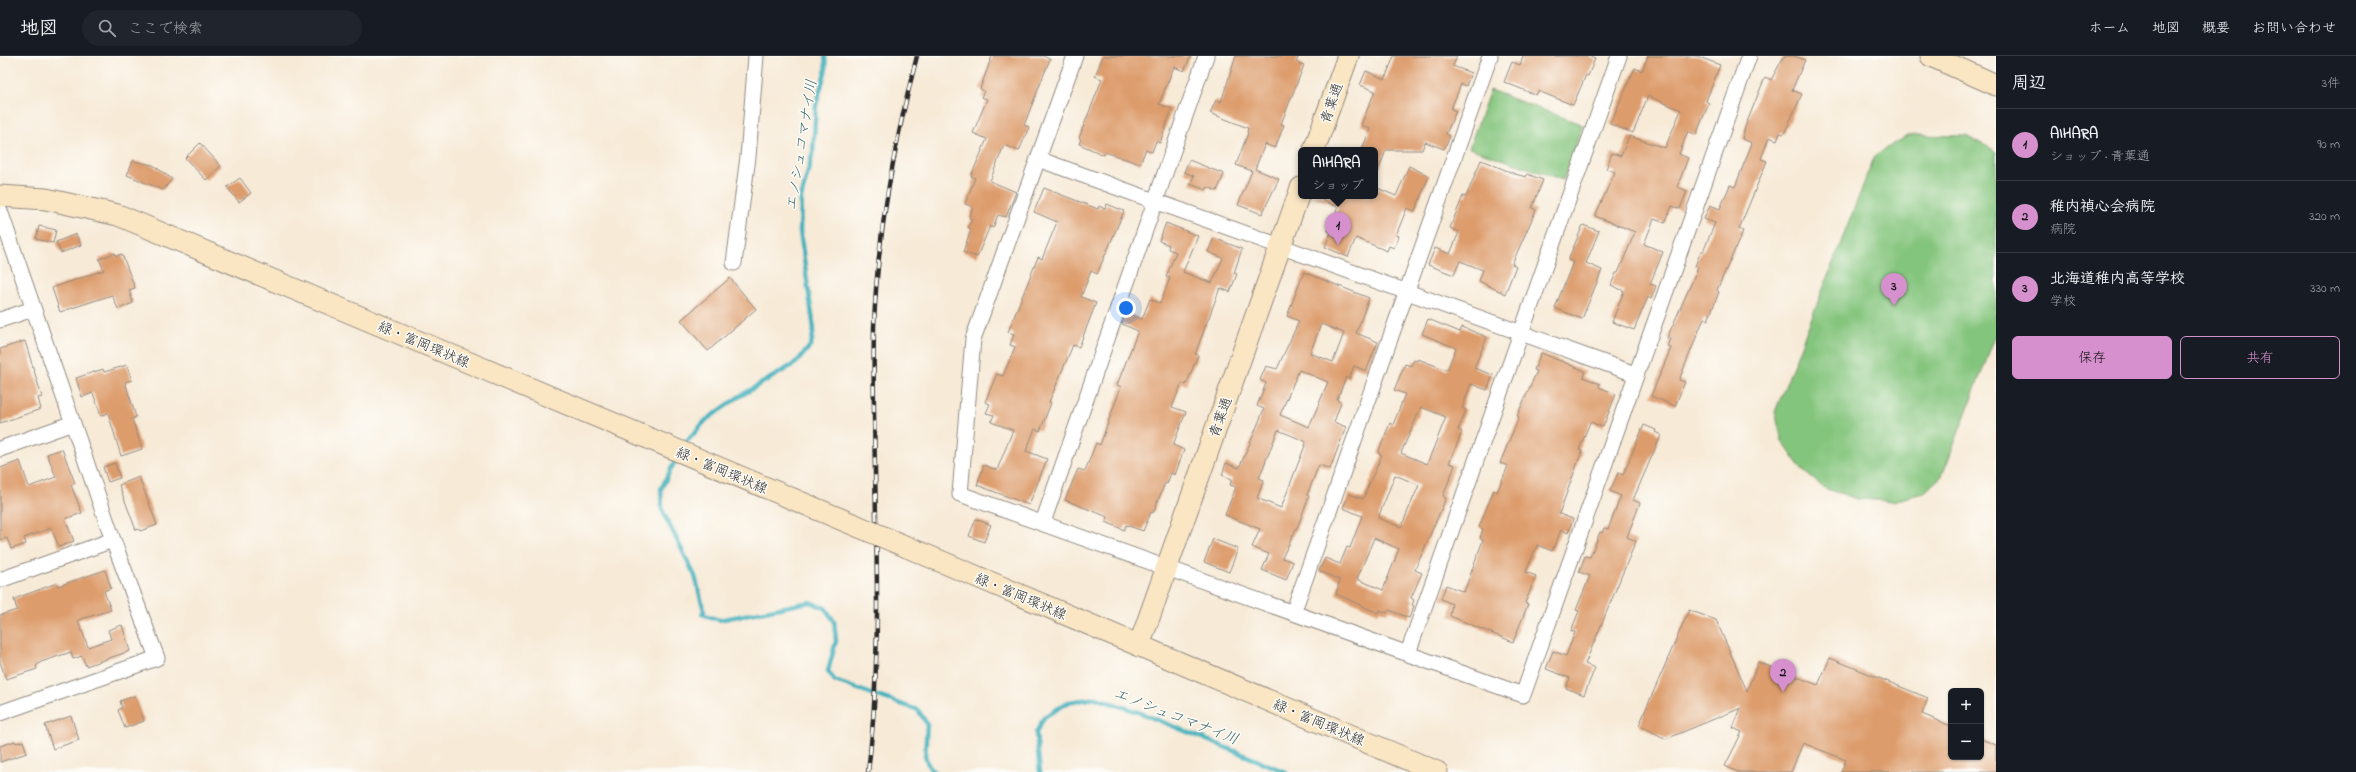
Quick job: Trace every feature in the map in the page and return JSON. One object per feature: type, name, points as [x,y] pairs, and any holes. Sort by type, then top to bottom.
[{"type":"street","points":[[734,263],[748,157],[756,56]]},
{"type":"street","points":[[1075,56],[974,339],[960,494],[1043,522],[1523,695],[1635,374],[1749,56]]},
{"type":"street","points":[[1043,522],[1206,56]]},
{"type":"street","name":"青葉通","points":[[1315,147],[1348,56]]},
{"type":"street","points":[[1293,613],[1490,56]]},
{"type":"street","points":[[1408,654],[1620,56]]},
{"type":"street","points":[[1935,57],[1996,85]]},
{"type":"street","points":[[1038,159],[1635,374]]},
{"type":"street","name":"緑・富岡環状線","points":[[0,196],[46,199],[118,215],[1437,772]]},
{"type":"street","name":"青葉通","points":[[1139,646],[1298,196]]},
{"type":"street","points":[[0,211],[112,540],[157,658],[0,712]]},
{"type":"street","points":[[0,320],[33,309]]},
{"type":"street","points":[[0,449],[73,423]]},
{"type":"street","points":[[0,580],[112,540]]},
{"type":"green space","points":[[1490,90],[1583,125],[1563,180],[1469,148]]},
{"type":"green space","points":[[1909,135],[1967,136],[1996,151],[1996,334],[1942,476],[1923,493],[1893,501],[1857,499],[1824,488],[1802,470],[1782,441],[1775,412],[1875,155]]},
{"type":"building","points":[[992,56],[1043,56],[1050,59],[1024,125],[1029,127],[1019,151],[1004,145],[990,181],[1016,192],[1006,217],[998,215],[993,228],[990,226],[977,257],[963,252],[971,229],[968,227],[972,219],[969,218],[973,207],[965,204],[975,178],[971,176],[987,139],[973,133],[987,99],[981,97],[984,91],[980,89]]},
{"type":"building","points":[[1103,56],[1191,56],[1184,71],[1174,67],[1159,104],[1172,109],[1160,143],[1156,141],[1152,152],[1146,149],[1140,164],[1105,152],[1104,155],[1079,144],[1081,139],[1079,138],[1102,79],[1095,76]]},
{"type":"building","points":[[1236,56],[1299,56],[1296,62],[1304,65],[1281,124],[1284,125],[1275,148],[1265,144],[1255,169],[1279,179],[1262,214],[1238,205],[1252,171],[1236,165],[1248,133],[1248,128],[1210,113],[1216,100],[1221,102]]},
{"type":"building","points":[[1394,56],[1457,56],[1453,66],[1471,73],[1466,86],[1461,84],[1451,109],[1456,111],[1446,134],[1450,136],[1444,149],[1425,142],[1422,150],[1386,150],[1378,172],[1378,147],[1363,147],[1370,129],[1361,125],[1375,91],[1360,85],[1366,71],[1385,79]]},
{"type":"building","points":[[1523,56],[1588,56],[1595,59],[1588,76],[1586,75],[1573,105],[1538,91],[1536,95],[1504,82],[1512,62],[1520,65]]},
{"type":"building","points":[[1648,56],[1697,56],[1720,65],[1706,101],[1709,103],[1696,135],[1688,131],[1679,154],[1688,158],[1677,187],[1687,191],[1680,209],[1672,206],[1665,223],[1654,219],[1644,244],[1663,252],[1650,284],[1656,286],[1651,299],[1648,297],[1634,330],[1612,322],[1624,291],[1611,285],[1616,273],[1618,273],[1635,232],[1595,216],[1615,172],[1606,169],[1612,153],[1621,156],[1629,136],[1665,148],[1681,110],[1648,96],[1633,133],[1610,124],[1635,68],[1642,71]]},
{"type":"building","points":[[1784,56],[1794,56],[1805,60],[1792,90],[1802,94],[1784,134],[1780,133],[1777,140],[1769,137],[1761,159],[1767,161],[1739,229],[1743,231],[1717,290],[1719,292],[1708,320],[1704,318],[1679,380],[1685,382],[1675,406],[1651,396],[1671,348],[1667,346],[1670,339],[1667,338],[1696,273],[1698,267],[1695,266],[1701,251],[1703,252],[1715,223],[1704,219],[1710,205],[1720,209],[1730,185],[1735,187],[1752,143],[1742,139],[1745,127],[1765,77],[1771,80]]},
{"type":"building","points":[[200,143],[221,166],[206,180],[185,158]]},
{"type":"building","points":[[1189,160],[1224,174],[1217,191],[1208,187],[1206,190],[1190,184],[1194,176],[1184,172]]},
{"type":"building","points":[[1481,160],[1515,174],[1526,177],[1527,174],[1543,180],[1532,208],[1536,210],[1512,264],[1516,266],[1505,294],[1479,281],[1483,270],[1460,261],[1454,275],[1428,265],[1435,248],[1450,254],[1459,232],[1450,228],[1463,196],[1466,197]]},
{"type":"building","points":[[133,161],[153,165],[172,179],[163,190],[127,175]]},
{"type":"building","points":[[1409,166],[1429,176],[1415,211],[1407,208],[1396,235],[1399,236],[1394,248],[1389,246],[1387,251],[1356,238],[1348,257],[1325,247],[1331,232],[1328,231],[1338,207],[1320,199],[1378,199],[1378,188],[1396,196]]},
{"type":"building","points":[[240,178],[251,193],[239,202],[227,187]]},
{"type":"building","points":[[1044,188],[1098,209],[1099,206],[1105,209],[1107,204],[1124,211],[1097,274],[1091,271],[1081,297],[1096,303],[1079,347],[1073,345],[1049,402],[1051,403],[1040,431],[1035,429],[1026,451],[1047,459],[1029,505],[977,485],[984,465],[997,470],[1013,430],[991,422],[994,415],[986,413],[990,404],[985,402],[997,374],[1003,376],[1015,347],[1010,345],[1014,334],[1008,332],[1038,257],[1042,259],[1057,222],[1034,212]]},
{"type":"building","points":[[1166,223],[1198,236],[1183,272],[1212,283],[1223,258],[1208,252],[1214,238],[1242,249],[1234,273],[1237,274],[1230,292],[1220,288],[1195,354],[1198,355],[1186,385],[1182,383],[1172,407],[1186,412],[1173,445],[1184,450],[1175,475],[1171,473],[1167,484],[1165,483],[1153,513],[1151,512],[1143,531],[1126,525],[1124,530],[1106,522],[1108,517],[1065,500],[1078,469],[1085,471],[1096,443],[1100,445],[1121,387],[1117,385],[1138,331],[1122,324],[1126,313],[1142,319],[1150,299],[1160,303],[1170,278],[1166,277],[1176,252],[1168,249],[1169,245],[1159,241]]},
{"type":"building","points":[[1583,225],[1599,231],[1586,263],[1602,270],[1582,319],[1555,308],[1573,262],[1568,260]]},
{"type":"building","points":[[39,226],[56,230],[53,243],[36,239]]},
{"type":"building","points":[[76,234],[81,245],[61,253],[56,242]]},
{"type":"building","points":[[115,253],[116,256],[122,254],[135,288],[129,290],[133,303],[118,309],[112,295],[60,312],[52,288],[104,270],[99,259]]},
{"type":"building","points":[[1304,272],[1369,298],[1356,333],[1378,342],[1366,371],[1354,366],[1349,379],[1346,377],[1337,400],[1341,403],[1334,422],[1346,427],[1330,469],[1319,465],[1307,495],[1309,496],[1299,523],[1282,558],[1293,562],[1286,580],[1262,570],[1269,554],[1252,547],[1260,529],[1225,515],[1236,487],[1230,485],[1232,479],[1222,475],[1226,463],[1239,468],[1253,436],[1264,409],[1257,406],[1266,383],[1260,380],[1266,366],[1277,369],[1299,321],[1287,316]],"holes":[[[1321,324],[1344,333],[1333,362],[1310,353]],[[1299,370],[1328,382],[1309,427],[1280,415]],[[1278,430],[1305,441],[1306,443],[1281,508],[1257,498],[1264,480],[1259,478]]]},
{"type":"building","points":[[730,278],[756,309],[708,351],[681,320]]},
{"type":"building","points":[[1428,319],[1460,332],[1462,327],[1487,337],[1474,368],[1493,375],[1487,390],[1471,384],[1462,408],[1466,410],[1458,430],[1462,432],[1449,463],[1455,465],[1443,496],[1446,498],[1415,570],[1422,573],[1411,598],[1414,600],[1412,605],[1414,606],[1409,618],[1389,610],[1387,613],[1380,610],[1378,613],[1336,594],[1340,580],[1319,571],[1325,558],[1340,564],[1347,547],[1350,548],[1362,516],[1343,508],[1349,494],[1363,499],[1382,455],[1378,453],[1390,423],[1393,425],[1405,394],[1394,390],[1405,364],[1411,366],[1414,360],[1417,361],[1418,359],[1447,370],[1456,348],[1422,334]],"holes":[[[1421,407],[1446,417],[1427,464],[1401,453]],[[1395,475],[1419,485],[1401,527],[1378,518]],[[1374,538],[1399,549],[1383,590],[1357,579]]]},
{"type":"building","points":[[25,341],[42,397],[38,398],[41,409],[0,423],[0,349]]},
{"type":"building","points":[[1541,353],[1585,371],[1583,377],[1600,384],[1599,387],[1616,394],[1603,427],[1590,422],[1579,450],[1582,451],[1559,514],[1573,519],[1568,533],[1561,530],[1552,551],[1537,545],[1526,572],[1536,576],[1525,603],[1528,604],[1513,642],[1450,616],[1452,604],[1441,599],[1446,585],[1464,592],[1483,540],[1480,538],[1483,529],[1479,527],[1494,490],[1497,492],[1508,466],[1500,463],[1519,417],[1517,416],[1537,371],[1534,370]]},
{"type":"building","points":[[127,365],[132,380],[125,382],[136,417],[132,419],[142,449],[121,456],[108,413],[101,416],[93,393],[82,397],[76,378],[103,369],[104,372]]},
{"type":"building","points":[[1644,425],[1656,430],[1655,432],[1661,435],[1633,500],[1640,503],[1627,537],[1636,541],[1585,664],[1595,668],[1584,695],[1566,688],[1570,678],[1546,669],[1553,651],[1566,656],[1575,632],[1571,631],[1579,611],[1576,610],[1590,576],[1579,572],[1585,556],[1590,557],[1600,532],[1602,533],[1604,528],[1608,529],[1621,496],[1610,491],[1618,473],[1623,475]]},
{"type":"building","points":[[62,449],[75,483],[71,485],[82,513],[65,519],[74,541],[59,547],[51,528],[24,538],[26,544],[11,549],[7,538],[0,540],[0,468],[20,461],[29,487],[56,477],[47,454]]},
{"type":"building","points":[[115,463],[120,478],[108,482],[103,467]]},
{"type":"building","points":[[139,477],[157,525],[140,531],[139,529],[136,530],[119,485]]},
{"type":"building","points":[[976,519],[991,525],[984,542],[969,536]]},
{"type":"building","points":[[1213,539],[1238,549],[1229,572],[1204,562]]},
{"type":"building","points":[[105,570],[111,588],[104,591],[111,610],[78,620],[88,647],[111,639],[108,630],[122,625],[130,651],[86,666],[82,656],[73,659],[71,652],[41,662],[36,666],[37,669],[6,679],[0,662],[0,615],[17,610],[14,599],[57,583],[58,586]]},
{"type":"building","points":[[1689,610],[1716,620],[1747,691],[1758,662],[1818,685],[1830,658],[1928,698],[1922,714],[1948,725],[1948,760],[1984,760],[1984,740],[1996,745],[1996,772],[1841,772],[1846,760],[1803,743],[1791,772],[1738,772],[1725,766],[1742,732],[1733,728],[1741,708],[1666,739],[1639,725]]},
{"type":"building","points":[[135,696],[144,721],[125,728],[118,710],[122,708],[120,701]]},
{"type":"building","points":[[71,716],[79,740],[53,749],[45,725]]},
{"type":"building","points":[[15,741],[16,743],[23,741],[27,753],[0,762],[0,746]]},
{"type":"waterway","name":"エノシュコマナイ川","points":[[682,447],[706,420],[737,398],[796,363],[811,345],[814,329],[800,231],[801,198],[813,152],[816,105],[826,69],[825,56]]},
{"type":"waterway","name":"エノシュコマナイ川","points":[[677,457],[661,489],[662,510],[695,576],[704,611],[702,614],[719,620],[810,602],[825,608],[834,621],[836,641],[828,671],[835,681],[918,710],[927,724],[925,756],[929,767],[934,772]]},
{"type":"waterway","name":"エノシュコマナイ川","points":[[1040,772],[1036,733],[1044,717],[1069,702],[1096,698],[1138,712],[1286,772]]},
{"type":"railway","points":[[868,772],[876,661],[877,605],[874,383],[874,327],[876,292],[888,190],[901,123],[917,56]]},
{"type":"place","name":"AIHARA","points":[[1338,245]]},
{"type":"place","name":"北海道稚内高等学校","points":[[1894,306]]},
{"type":"place","name":"稚内禎心会病院","points":[[1783,692]]}]
